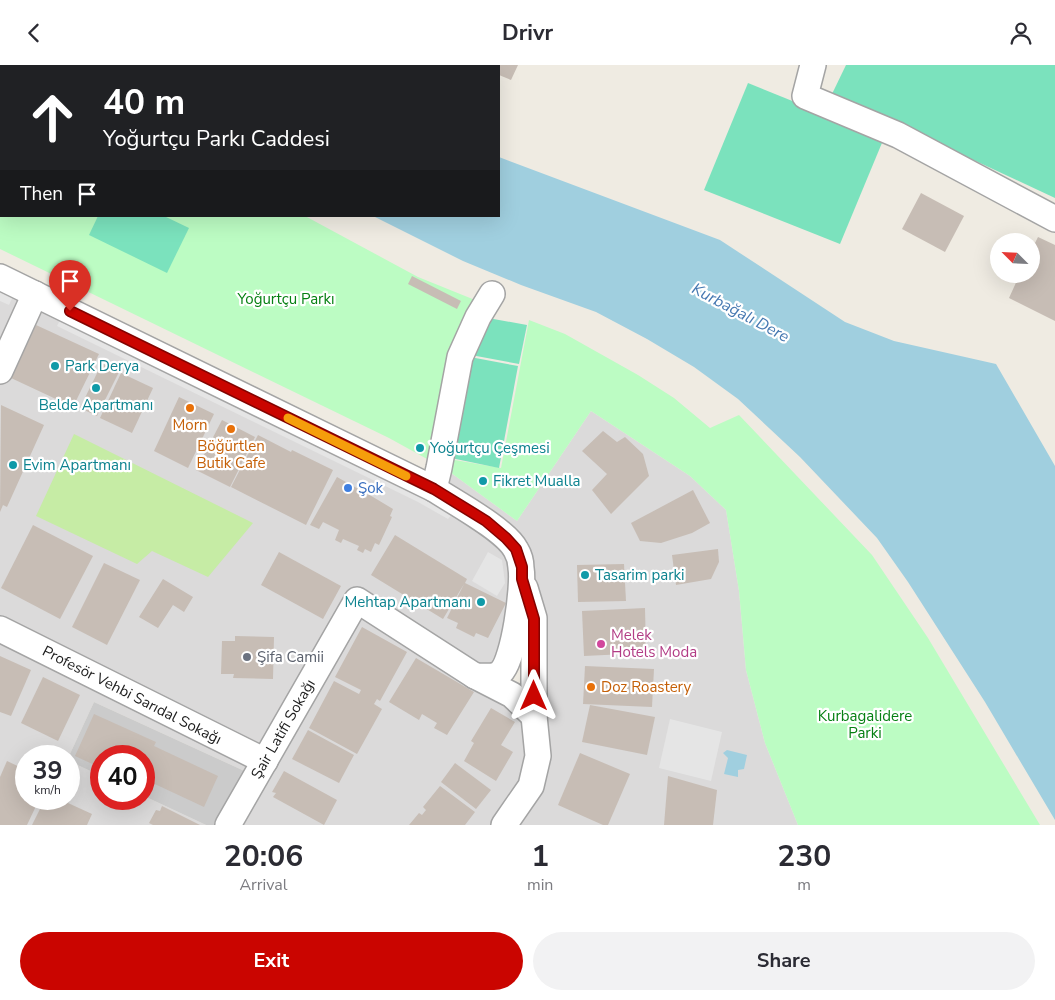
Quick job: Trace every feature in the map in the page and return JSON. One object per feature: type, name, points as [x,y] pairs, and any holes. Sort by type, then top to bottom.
[{"type":"street","points":[[813,65],[805,96],[898,135],[1055,219]]},
{"type":"street","points":[[0,277],[434,489],[486,521],[516,549],[522,567],[522,579],[514,641],[506,665],[496,675],[475,676]]},
{"type":"street","points":[[0,371],[35,294]]},
{"type":"street","points":[[434,489],[460,357],[478,317],[492,295]]},
{"type":"street","points":[[504,825],[531,787],[538,756],[534,716],[534,619],[522,579]]},
{"type":"street","name":"Şair Latifi Sokağı","points":[[228,825],[357,600],[475,676],[512,695],[534,716]]},
{"type":"street","name":"Profesör Vehbi Sarıdal Sokağı","points":[[0,629],[265,761]]},
{"type":"shaded area","points":[[0,287],[26,299],[0,358]]},
{"type":"shaded area","points":[[0,287],[14,294],[9,305],[0,301]]},
{"type":"shaded area","points":[[36,304],[422,494],[499,544],[513,570],[499,667],[477,671],[360,595],[263,754],[0,623],[0,384]]},
{"type":"shaded area","points":[[63,314],[454,512],[448,519],[418,502],[57,326]]},
{"type":"shaded area","points":[[591,411],[690,476],[726,510],[739,591],[746,670],[765,743],[798,825],[514,825],[538,793],[530,576],[441,483],[447,470],[517,521]]},
{"type":"shaded area","points":[[488,552],[502,560],[505,583],[497,596],[472,581]]},
{"type":"shaded area","points":[[358,608],[525,716],[529,756],[523,783],[492,825],[234,825]]},
{"type":"shaded area","points":[[0,635],[258,763],[251,774],[94,702],[74,745],[15,745],[15,810],[80,810],[80,766],[90,771],[90,810],[155,810],[155,801],[206,825],[0,825]]},
{"type":"shaded area","points":[[94,702],[251,774],[222,825],[206,825],[155,801],[155,745],[90,745],[90,771],[80,766],[80,745],[74,745]]},
{"type":"shaded area","points":[[670,719],[722,732],[711,781],[659,768]]},
{"type":"green space","points":[[846,65],[1055,65],[1055,198],[832,94]]},
{"type":"green space","points":[[748,83],[884,138],[840,244],[704,190]]},
{"type":"green space","points":[[0,217],[307,217],[418,277],[475,300],[468,357],[449,459],[501,468],[529,320],[565,334],[638,375],[674,398],[710,428],[739,415],[872,555],[928,638],[1040,825],[798,825],[765,743],[746,670],[739,591],[726,510],[690,476],[591,411],[517,521],[447,470],[389,438],[0,249]]},
{"type":"green space","points":[[98,217],[166,217],[189,228],[167,273],[89,235]]},
{"type":"green space","points":[[488,318],[527,325],[519,364],[471,355]]},
{"type":"green space","points":[[470,357],[518,366],[499,468],[451,458]]},
{"type":"green space","points":[[74,434],[253,523],[208,577],[152,551],[137,564],[36,516]]},
{"type":"water","name":"Kurbağalı Dere","points":[[500,157],[720,240],[845,322],[894,341],[996,364],[1055,466],[1055,820],[985,702],[908,582],[877,538],[800,457],[738,399],[694,367],[647,339],[596,312],[521,285],[463,261],[375,217],[500,217]]},
{"type":"water","points":[[727,750],[747,755],[744,769],[738,770],[738,777],[724,774],[728,758],[723,753]]},
{"type":"building","points":[[500,65],[518,65],[511,80],[500,75]]},
{"type":"building","points":[[921,193],[964,216],[945,252],[902,229]]},
{"type":"building","points":[[1040,238],[1055,245],[1055,321],[1009,298],[1016,283],[1040,283]]},
{"type":"building","points":[[412,276],[461,301],[457,309],[408,284]]},
{"type":"building","name":"Park Derya","points":[[36,325],[99,354],[73,407],[11,378]]},
{"type":"building","points":[[102,363],[119,372],[97,416],[80,408]]},
{"type":"building","points":[[121,373],[153,388],[132,433],[100,418]]},
{"type":"building","points":[[179,397],[214,414],[188,468],[154,451]]},
{"type":"building","name":"Evim Apartmanı","points":[[1,405],[44,425],[7,507],[3,505],[0,512]]},
{"type":"building","points":[[222,420],[255,437],[230,487],[196,470]]},
{"type":"building","points":[[603,431],[617,442],[625,437],[643,454],[649,476],[611,514],[592,490],[607,474],[582,451]]},
{"type":"building","points":[[258,435],[333,470],[306,525],[231,487]]},
{"type":"building","points":[[337,477],[362,491],[360,495],[366,498],[368,494],[393,509],[390,516],[392,517],[379,545],[375,543],[371,552],[365,549],[363,553],[357,550],[359,546],[343,539],[341,543],[335,540],[339,530],[323,522],[319,529],[310,525]]},
{"type":"building","points":[[693,490],[710,523],[692,533],[661,543],[640,541],[631,523]]},
{"type":"building","points":[[33,525],[93,556],[60,619],[1,588]]},
{"type":"building","points":[[395,535],[467,579],[465,583],[506,603],[488,638],[476,633],[474,637],[456,628],[458,623],[447,618],[464,584],[443,619],[371,575]]},
{"type":"building","points":[[718,549],[719,562],[711,579],[676,585],[672,555]]},
{"type":"building","points":[[279,552],[341,586],[323,619],[261,585]]},
{"type":"building","points":[[104,563],[140,580],[107,645],[72,627]]},
{"type":"building","points":[[624,564],[626,601],[578,602],[577,565]]},
{"type":"building","points":[[163,579],[193,597],[184,612],[173,605],[158,628],[139,617]]},
{"type":"building","points":[[645,608],[646,653],[584,656],[582,611]]},
{"type":"building","points":[[362,627],[407,652],[380,701],[377,699],[374,704],[382,709],[357,754],[309,728],[334,681],[359,694],[361,690],[335,677]]},
{"type":"building","name":"Şifa Camii","points":[[235,636],[274,637],[273,679],[233,678],[234,674],[221,674],[222,641],[235,641]]},
{"type":"building","points":[[0,656],[31,670],[11,716],[0,712]]},
{"type":"building","points":[[416,658],[474,692],[447,735],[434,728],[437,723],[422,714],[419,720],[389,702]]},
{"type":"building","points":[[585,666],[654,669],[652,707],[583,704]]},
{"type":"building","points":[[43,677],[80,695],[58,741],[21,723]]},
{"type":"building","points":[[590,705],[655,717],[647,755],[582,742]]},
{"type":"building","points":[[491,708],[515,722],[501,745],[513,752],[496,781],[464,761],[474,743],[471,741]]},
{"type":"building","points":[[94,714],[156,742],[154,745],[90,745],[90,763],[80,758],[80,745]]},
{"type":"building","points":[[308,730],[354,755],[339,783],[292,759]]},
{"type":"building","points":[[155,746],[218,776],[204,807],[155,784]]},
{"type":"building","points":[[580,753],[630,774],[608,825],[603,825],[558,805]]},
{"type":"building","points":[[7,761],[15,765],[15,810],[34,810],[27,825],[0,825],[0,777]]},
{"type":"building","points":[[455,763],[491,790],[476,809],[441,782]]},
{"type":"building","points":[[284,771],[337,800],[324,825],[273,797],[276,793],[272,792]]},
{"type":"building","points":[[668,776],[717,790],[713,825],[664,825]]},
{"type":"building","points":[[440,786],[475,812],[465,825],[409,825],[419,813],[422,815],[426,810],[423,807]]},
{"type":"building","points":[[162,806],[200,825],[153,825],[149,823],[156,810],[160,811]]},
{"type":"building","points":[[80,808],[92,814],[87,825],[32,825],[40,810]]},
{"type":"slow traffic","points":[[288,418],[406,476]]},
{"type":"place","name":"Park Derya","points":[[55,366]]},
{"type":"place","name":"Belde Apartmanı","points":[[96,388]]},
{"type":"place","name":"Morn","points":[[190,408]]},
{"type":"place","name":"Böğürtlen Butik Cafe","points":[[231,429]]},
{"type":"place","name":"Yoğurtçu Çeşmesi","points":[[420,448]]},
{"type":"place","name":"Evim Apartmanı","points":[[13,465]]},
{"type":"place","name":"Fikret Mualla","points":[[483,481]]},
{"type":"place","name":"Şok","points":[[348,488]]},
{"type":"place","name":"Tasarim parki","points":[[585,575]]},
{"type":"place","name":"Mehtap Apartmanı","points":[[481,602]]},
{"type":"place","name":"Melek Hotels Moda","points":[[601,644]]},
{"type":"place","name":"Şifa Camii","points":[[247,657]]},
{"type":"place","name":"Doz Roastery","points":[[591,687]]},
{"type":"route","points":[[70,311],[434,489],[486,521],[516,549],[522,567],[522,579],[534,619],[534,696]]},
{"type":"park label","name":"Yoğurtçu Parkı","points":[[286,299]]},
{"type":"park label","name":"Kurbagalidere Parki","points":[[865,724]]}]
